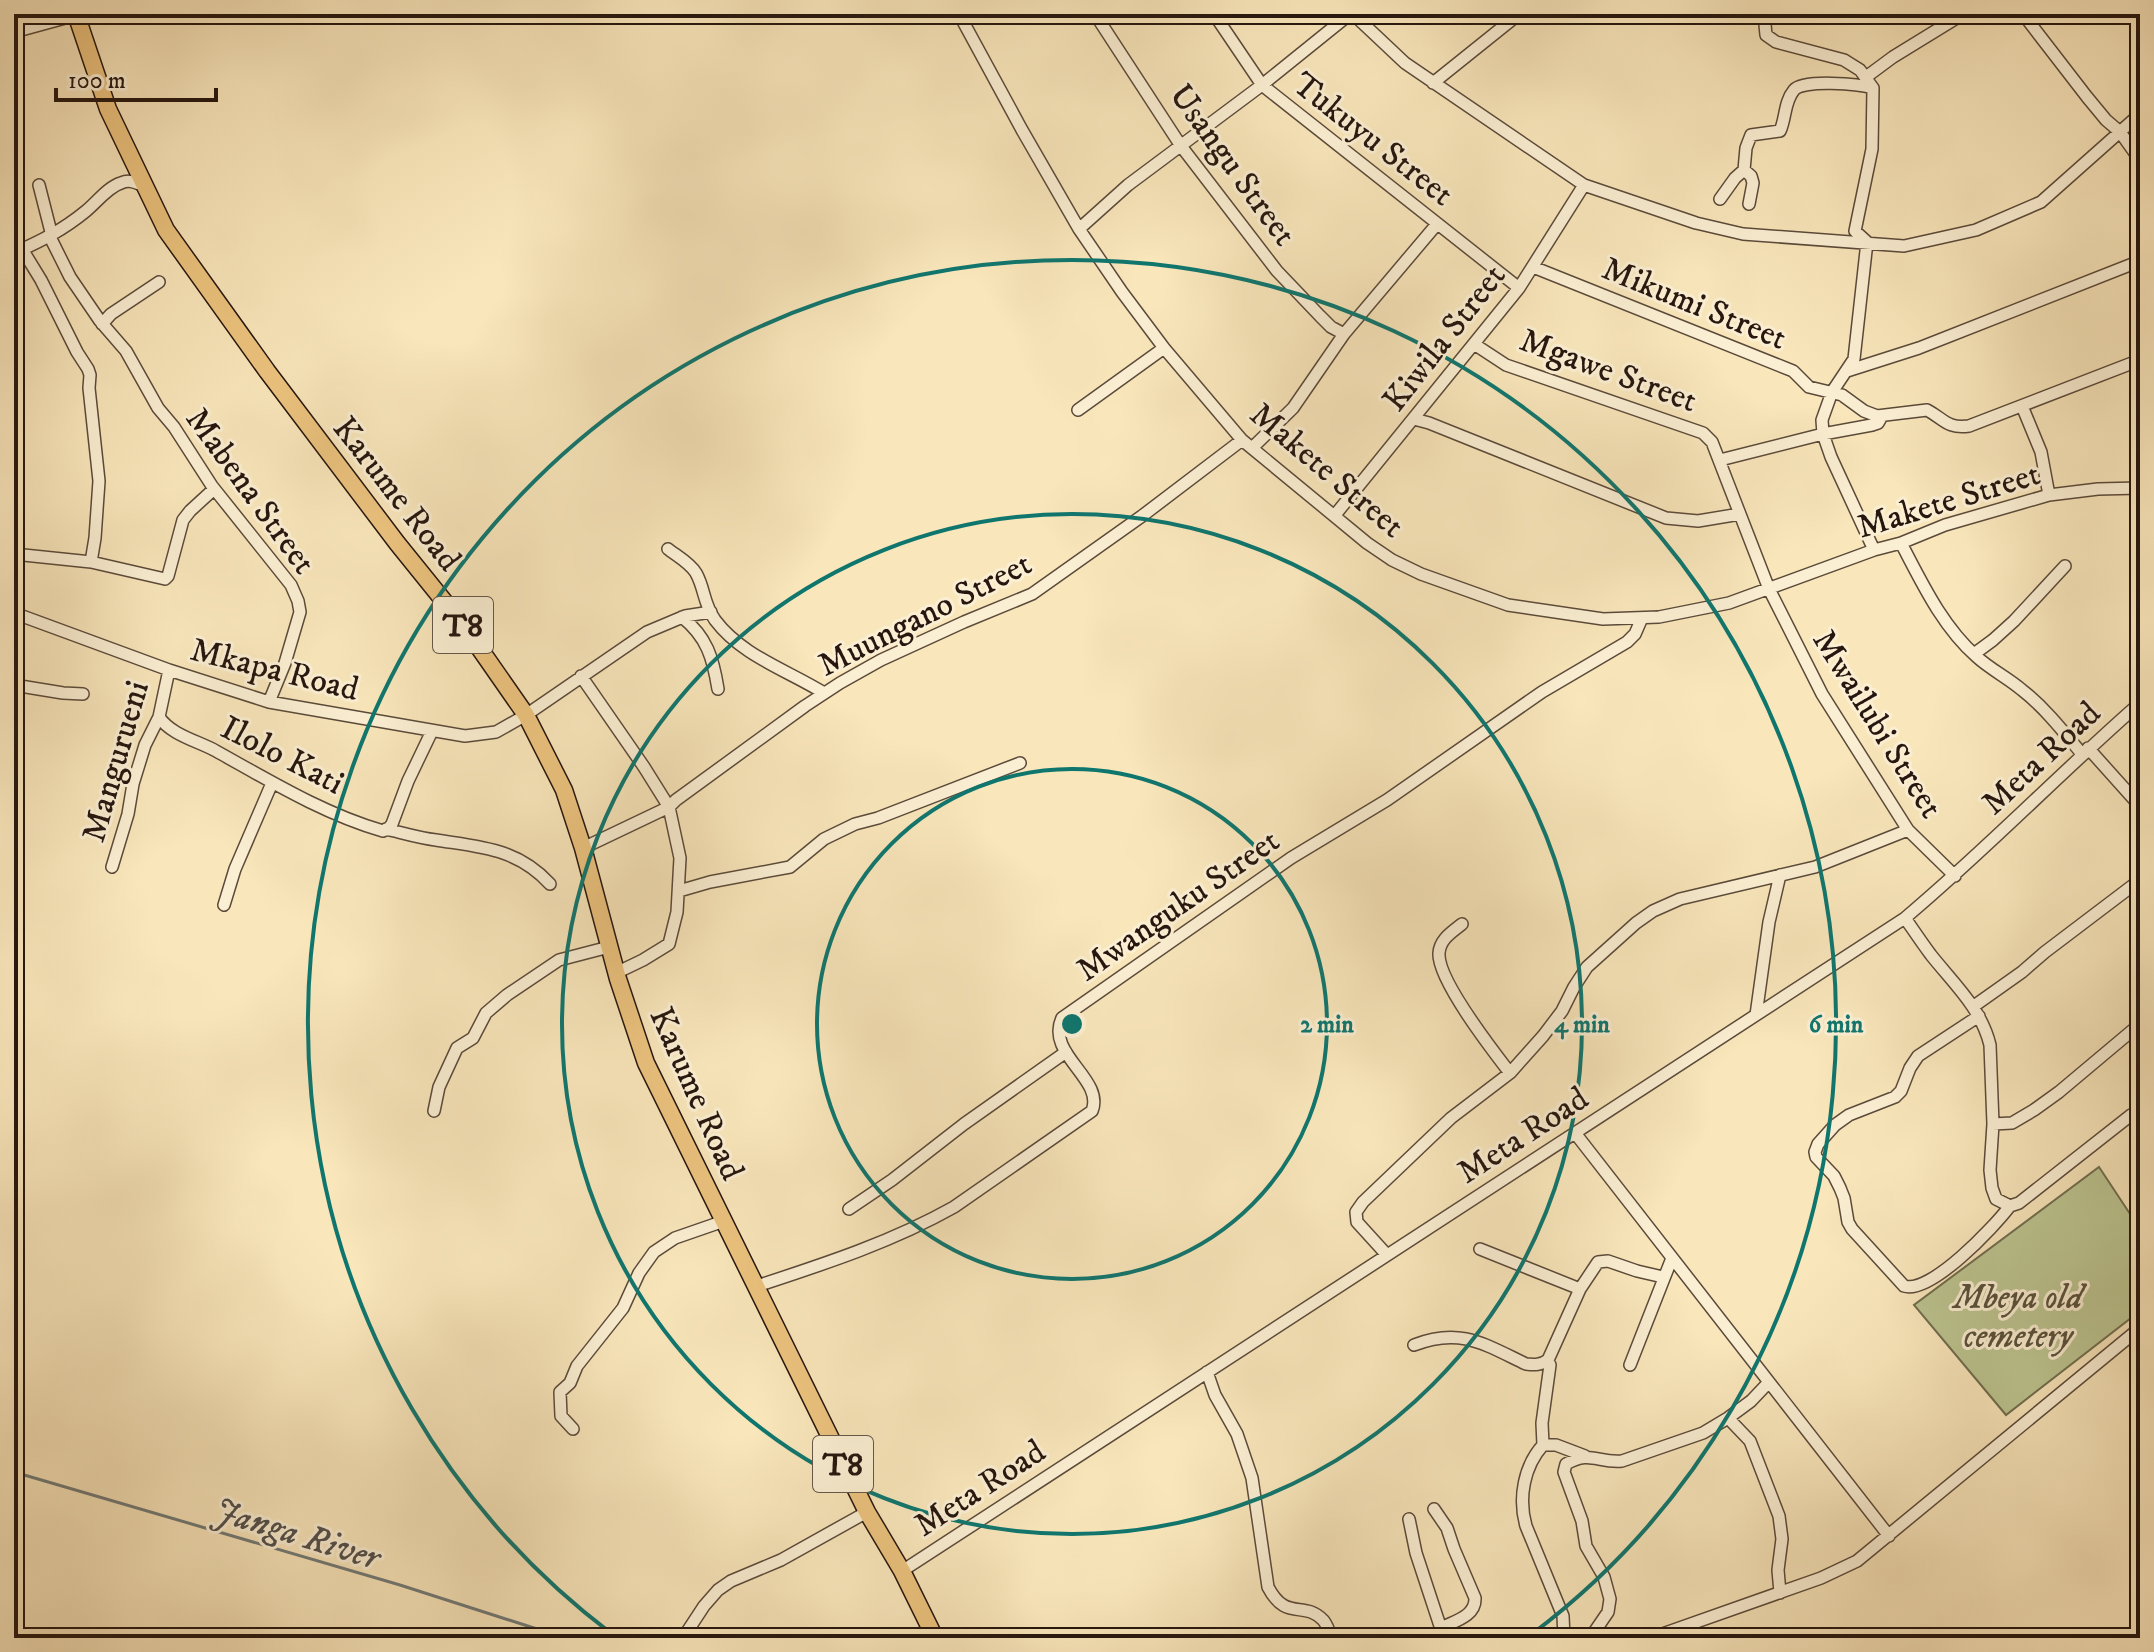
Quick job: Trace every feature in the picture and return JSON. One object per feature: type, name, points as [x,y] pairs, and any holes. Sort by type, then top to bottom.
[{"type":"highway","name":"Karume Road","points":[[70,15],[108,109],[166,230],[267,371],[464,626],[526,715],[564,790],[583,848],[616,973],[646,1063],[757,1286]]},
{"type":"highway","name":"T8","points":[[757,1286],[867,1512],[902,1571],[935,1638]]},
{"type":"street","name":"Makete Street","points":[[959,14],[1079,229],[1164,348],[1242,440],[1367,543],[1421,574],[1508,605],[1603,619],[1659,617],[1729,603],[1945,525],[2049,495],[2140,488]]},
{"type":"street","name":"Usangu Street","points":[[1095,14],[1181,146],[1277,271],[1331,327],[1344,334]]},
{"type":"street","name":"Tukuyu Street","points":[[1214,14],[1262,85],[1519,288]]},
{"type":"street","points":[[1079,229],[1128,185],[1352,14],[1405,63],[1584,185],[1696,223],[1743,234],[1904,246],[1976,230],[2041,202],[2140,114]]},
{"type":"street","points":[[1433,83],[1519,14]]},
{"type":"street","points":[[1764,14],[1766,35],[1776,42],[1844,60],[1860,70],[1873,88],[1872,149],[1855,231],[1867,242]]},
{"type":"street","points":[[1866,77],[1963,14]]},
{"type":"street","points":[[2023,14],[2140,160]]},
{"type":"street","points":[[14,32],[70,15]]},
{"type":"street","points":[[1720,199],[1744,170],[1749,136],[1780,131],[1788,99],[1797,87],[1809,84],[1858,84],[1873,88]]},
{"type":"street","points":[[1744,170],[1753,183],[1749,204]]},
{"type":"street","points":[[91,562],[99,481],[90,375],[41,280],[18,251],[51,237],[87,211],[114,186],[132,181],[146,187]]},
{"type":"street","name":"Mabena Street","points":[[39,185],[51,237],[70,277],[101,322],[126,351],[158,408],[214,489],[291,585],[300,612],[285,663],[269,702]]},
{"type":"street","name":"Kiwila Street","points":[[1335,515],[1519,288],[1584,185]]},
{"type":"street","points":[[1252,448],[1293,408],[1344,334],[1437,224]]},
{"type":"street","points":[[1867,242],[1854,359],[1832,392],[1823,414],[1823,434],[1874,550]]},
{"type":"street","points":[[1847,371],[1919,348],[2140,261]]},
{"type":"street","name":"Mikumi Street","points":[[1533,267],[1793,371],[1809,387],[1832,392],[1853,401],[1869,414],[1882,416]]},
{"type":"street","points":[[101,322],[159,282]]},
{"type":"street","name":"Mgawe Street","points":[[1474,344],[1506,365],[1703,433],[1712,442],[1720,460],[1769,589]]},
{"type":"street","points":[[1078,410],[1164,348]]},
{"type":"street","points":[[1720,460],[1872,425],[1878,423],[1882,416],[1910,411],[1927,410],[1949,425],[1960,427],[1978,423],[2140,360]]},
{"type":"street","points":[[2022,406],[2041,452],[2049,495]]},
{"type":"street","points":[[1414,419],[1666,518],[1698,521],[1740,514]]},
{"type":"street","name":"Muungano Street","points":[[583,848],[669,807],[824,693],[881,660],[1032,594],[1242,440]]},
{"type":"street","points":[[14,554],[91,562],[167,578],[183,520],[214,489]]},
{"type":"street","points":[[1901,543],[1934,606],[1974,654],[2023,690],[2140,806]]},
{"type":"street","points":[[668,549],[694,569],[705,604],[732,638],[754,655],[824,693]]},
{"type":"street","points":[[1974,654],[2014,621],[2065,566]]},
{"type":"street","name":"Mwailubi Street","points":[[1769,589],[1822,694],[1908,830],[1955,876]]},
{"type":"street","name":"Mkapa Road","points":[[14,613],[169,670],[269,702],[465,736],[496,732],[526,715],[647,632],[682,617],[711,612]]},
{"type":"street","points":[[682,617],[700,632],[706,644],[718,689]]},
{"type":"street","name":"Mwanguku Street","points":[[1066,1052],[1059,1041],[1062,1018],[1291,858],[1387,800],[1542,692],[1627,642],[1635,634],[1642,618]]},
{"type":"street","name":"Mangurueni","points":[[112,867],[145,745],[159,717],[169,670]]},
{"type":"street","points":[[581,676],[669,807],[680,858],[677,912],[669,944],[616,973]]},
{"type":"street","points":[[14,685],[83,694]]},
{"type":"street","name":"Meta Road","points":[[902,1571],[1905,918],[1955,876],[2085,751],[2140,703]]},
{"type":"street","name":"Ilolo Kati","points":[[159,717],[175,732],[324,809],[378,829],[491,848],[532,867],[550,884]]},
{"type":"street","points":[[387,829],[432,731]]},
{"type":"street","points":[[679,891],[790,867],[824,839],[855,824],[1020,763]]},
{"type":"street","points":[[224,905],[235,869],[272,783]]},
{"type":"street","points":[[1387,1255],[1357,1222],[1356,1212],[1363,1202],[1451,1118],[1510,1073],[1562,1011],[1587,967],[1636,923],[1680,899],[1815,867],[1908,830]]},
{"type":"street","points":[[1756,1015],[1769,922],[1780,875]]},
{"type":"street","points":[[2010,1206],[1972,1248],[1926,1282],[1909,1288],[1852,1229],[1840,1188],[1815,1152],[1824,1135],[1849,1115],[1895,1097],[1918,1056],[1977,1011],[2045,952],[2140,880]]},
{"type":"street","points":[[1905,918],[1929,953],[1977,1011],[1990,1045],[1993,1124],[1990,1170],[1993,1194],[2002,1204],[2010,1206],[2019,1203],[2131,1115],[2140,1114]]},
{"type":"street","points":[[1462,924],[1444,940],[1440,949],[1440,965],[1489,1047],[1510,1073]]},
{"type":"street","points":[[434,1111],[439,1087],[457,1048],[473,1038],[486,1013],[559,960],[609,947]]},
{"type":"street","points":[[1993,1124],[2012,1123],[2034,1110],[2140,1024]]},
{"type":"street","points":[[757,1286],[903,1234],[954,1207],[1092,1111],[1095,1104],[1092,1092],[1066,1052],[849,1209]]},
{"type":"street","points":[[1575,1133],[1889,1536]]},
{"type":"street","points":[[573,1429],[561,1416],[560,1392],[570,1383],[577,1366],[623,1308],[642,1268],[654,1252],[667,1242],[724,1221]]},
{"type":"street","points":[[1480,1249],[1580,1289]]},
{"type":"street","points":[[1630,1365],[1672,1258]]},
{"type":"street","points":[[1564,1638],[1563,1616],[1522,1514],[1522,1495],[1528,1470],[1543,1445],[1548,1360],[1580,1289],[1598,1262],[1602,1260],[1663,1277]]},
{"type":"street","points":[[1651,1638],[1821,1578],[1857,1561],[2140,1328]]},
{"type":"street","points":[[1414,1345],[1456,1336],[1526,1364],[1535,1365],[1548,1360]]},
{"type":"street","points":[[1207,1372],[1215,1395],[1237,1434],[1252,1478],[1268,1587],[1275,1601],[1291,1609],[1311,1612],[1324,1621],[1332,1638]]},
{"type":"street","points":[[1543,1445],[1556,1445],[1610,1462],[1622,1461],[1703,1433],[1751,1401],[1769,1382]]},
{"type":"street","points":[[1728,1418],[1750,1441],[1779,1516],[1782,1539],[1778,1570],[1780,1593]]},
{"type":"street","points":[[1585,1456],[1568,1462],[1564,1472],[1582,1521],[1586,1546],[1604,1577],[1610,1605],[1595,1631],[1587,1638]]},
{"type":"street","points":[[1409,1519],[1416,1553],[1442,1633],[1473,1610],[1476,1604],[1447,1528],[1434,1509]]},
{"type":"street","points":[[683,1638],[704,1606],[731,1581],[781,1560],[867,1512]]},
{"type":"green space","name":"Mbeya old cemetery","points":[[2099,1167],[2140,1229],[2140,1311],[2006,1415],[1914,1305]]},
{"type":"waterway","name":"Janga River","points":[[14,1472],[400,1585],[565,1638]]}]
